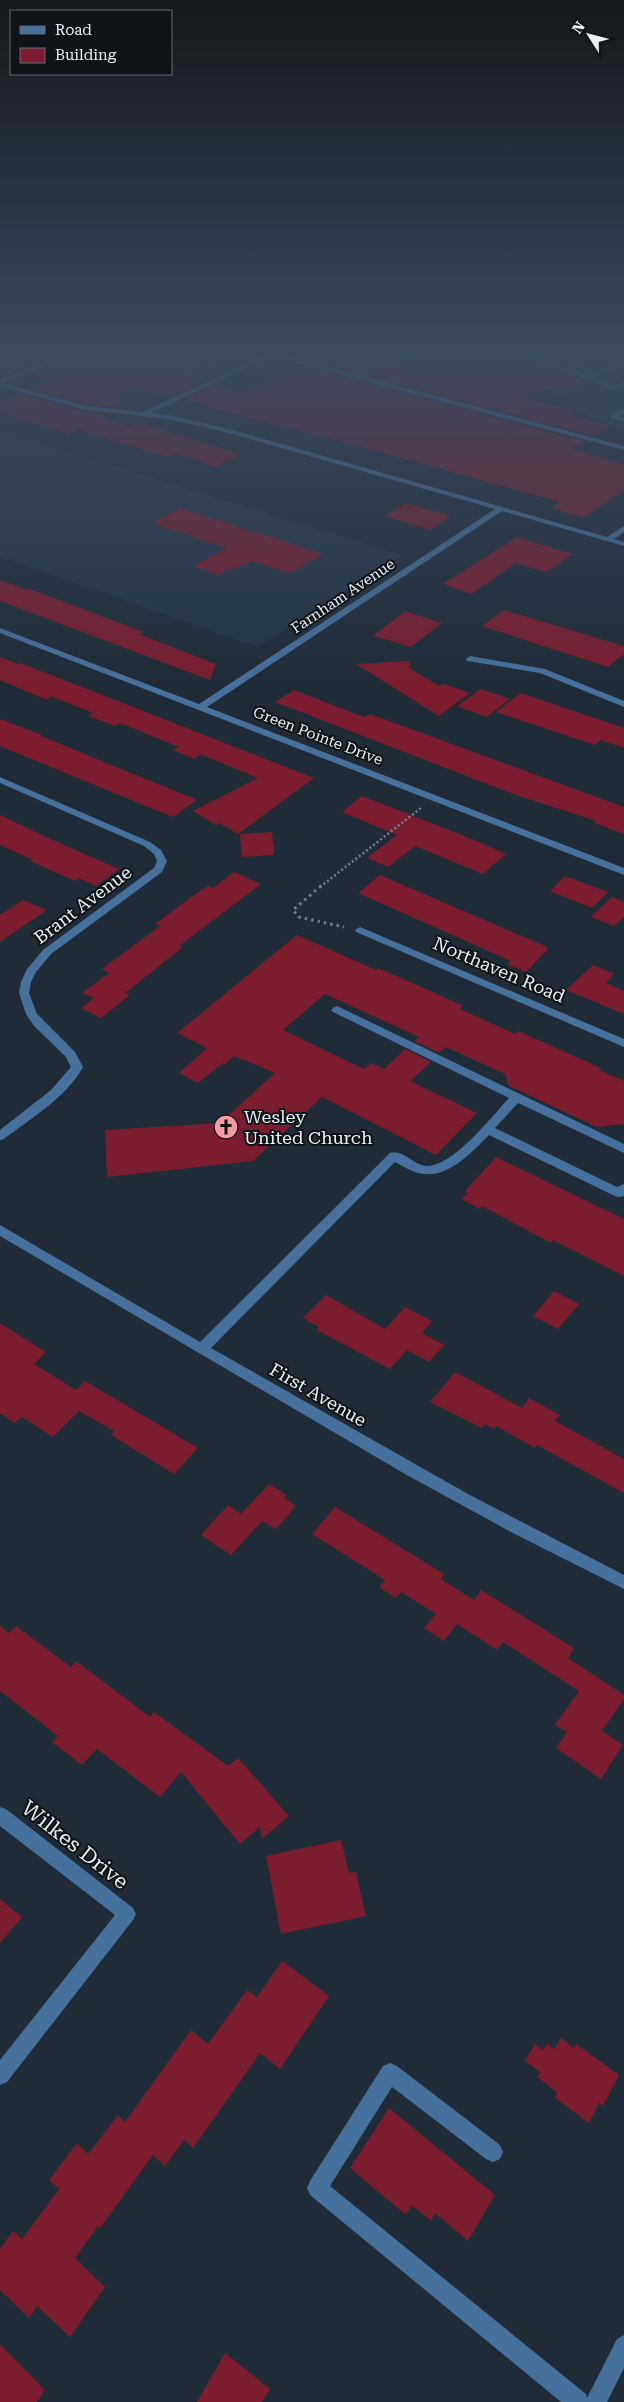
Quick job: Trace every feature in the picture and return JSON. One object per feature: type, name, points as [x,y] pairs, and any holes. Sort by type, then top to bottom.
[{"type":"street","points":[[350,465],[624,544]]},
{"type":"street","name":"Farnham Avenue","points":[[201,707],[500,508]]},
{"type":"street","points":[[608,540],[624,528]]},
{"type":"street","name":"Green Pointe Drive","points":[[0,630],[435,797],[624,872]]},
{"type":"street","points":[[470,658],[542,671],[624,704]]},
{"type":"street","name":"Brant Avenue","points":[[0,780],[147,844],[158,852],[162,861],[158,870],[46,952],[30,971],[24,993],[26,1004],[38,1023],[71,1055],[77,1067],[75,1074],[64,1085],[0,1136]]},
{"type":"street","name":"Northaven Road","points":[[360,930],[624,1043]]},
{"type":"street","points":[[337,1010],[624,1149]]},
{"type":"street","points":[[202,1350],[394,1156],[425,1170],[439,1169],[454,1160],[516,1098]]},
{"type":"street","points":[[487,1129],[619,1193],[624,1188]]},
{"type":"street","name":"First Avenue","points":[[0,1230],[202,1350],[425,1478],[544,1542],[624,1582]]},
{"type":"street","name":"Wilkes Drive","points":[[0,1815],[127,1914],[0,2075]]},
{"type":"street","points":[[493,2152],[390,2073],[317,2188],[578,2402]]},
{"type":"street","points":[[596,2402],[624,2346]]},
{"type":"path","points":[[360,930],[298,917],[294,910],[317,889],[435,797]]},
{"type":"shaded area","points":[[0,465],[111,465],[402,555],[257,647],[0,556]]},
{"type":"building","points":[[427,465],[624,465],[624,490],[585,517],[551,508],[560,502]]},
{"type":"building","points":[[406,503],[451,516],[430,530],[385,516]]},
{"type":"building","points":[[180,508],[323,554],[290,573],[252,561],[233,569],[230,568],[218,575],[193,566],[226,548],[152,523]]},
{"type":"building","points":[[517,537],[573,554],[546,572],[516,563],[471,594],[443,584]]},
{"type":"building","points":[[0,580],[27,590],[30,589],[144,632],[139,634],[216,664],[210,680],[0,601]]},
{"type":"building","points":[[504,610],[624,646],[624,654],[608,667],[482,626]]},
{"type":"building","points":[[405,611],[442,623],[411,647],[373,636]]},
{"type":"building","points":[[0,657],[18,664],[21,663],[314,778],[238,834],[219,823],[216,825],[193,811],[258,778],[200,754],[194,759],[173,750],[179,747],[120,723],[115,726],[89,716],[93,713],[51,696],[47,700],[0,680]]},
{"type":"building","points":[[409,661],[411,669],[439,686],[444,684],[470,693],[439,716],[356,664]]},
{"type":"building","points":[[481,689],[510,699],[486,717],[457,706]]},
{"type":"building","points":[[294,690],[364,717],[370,714],[624,807],[624,834],[594,823],[596,821],[516,795],[275,702]]},
{"type":"building","points":[[521,693],[624,728],[624,748],[601,740],[595,745],[496,712]]},
{"type":"building","points":[[0,719],[197,800],[173,817],[136,802],[0,746]]},
{"type":"building","points":[[362,796],[506,854],[483,874],[415,846],[388,867],[367,858],[397,835],[342,812]]},
{"type":"building","points":[[0,815],[119,869],[96,886],[79,878],[75,881],[30,861],[33,860],[0,845]]},
{"type":"building","points":[[272,832],[274,855],[242,857],[240,834]]},
{"type":"building","points":[[234,872],[261,884],[179,946],[183,947],[125,993],[130,995],[101,1018],[81,1008],[94,998],[82,993],[109,973],[102,969],[160,926],[155,924],[198,892],[208,886],[213,888]]},
{"type":"building","points":[[380,875],[545,946],[548,949],[526,972],[507,964],[511,961],[358,893]]},
{"type":"building","points":[[565,876],[608,892],[592,908],[550,891]]},
{"type":"building","points":[[612,897],[624,902],[624,917],[614,926],[591,917]]},
{"type":"building","points":[[23,900],[47,910],[0,942],[0,915]]},
{"type":"building","points":[[297,935],[376,970],[378,968],[435,993],[463,1006],[460,1009],[515,1034],[518,1031],[601,1068],[599,1070],[624,1081],[624,1124],[597,1127],[509,1086],[505,1074],[446,1047],[439,1053],[414,1041],[419,1037],[325,994],[283,1030],[364,1069],[371,1063],[384,1069],[405,1049],[431,1062],[410,1081],[477,1113],[436,1155],[322,1097],[253,1161],[107,1177],[105,1130],[220,1123],[275,1073],[234,1056],[198,1083],[179,1073],[207,1048],[177,1033]]},
{"type":"building","points":[[593,965],[614,974],[606,983],[624,991],[624,1014],[566,990]]},
{"type":"building","points":[[496,1157],[624,1219],[624,1276],[553,1240],[551,1243],[482,1206],[480,1209],[461,1199],[468,1193],[465,1191]]},
{"type":"building","points":[[554,1291],[579,1304],[558,1329],[533,1316]]},
{"type":"building","points":[[326,1295],[385,1329],[405,1307],[432,1321],[422,1333],[444,1345],[429,1362],[407,1350],[390,1369],[317,1330],[319,1327],[303,1318]]},
{"type":"building","points":[[0,1323],[46,1352],[34,1364],[76,1390],[85,1381],[198,1448],[174,1474],[111,1435],[114,1431],[79,1411],[53,1437],[22,1417],[15,1423],[0,1413]]},
{"type":"building","points":[[455,1372],[522,1408],[529,1398],[560,1415],[555,1421],[624,1459],[624,1493],[537,1445],[535,1448],[496,1426],[494,1429],[485,1424],[482,1428],[430,1402]]},
{"type":"building","points":[[269,1484],[287,1495],[284,1498],[296,1506],[276,1529],[262,1521],[231,1555],[201,1535],[228,1505],[241,1514]]},
{"type":"building","points":[[335,1507],[444,1574],[441,1579],[474,1600],[481,1590],[574,1648],[568,1658],[624,1695],[624,1699],[602,1731],[623,1745],[601,1779],[556,1748],[567,1732],[555,1725],[579,1691],[503,1642],[497,1650],[457,1624],[444,1641],[424,1628],[436,1614],[401,1592],[396,1598],[379,1587],[385,1580],[312,1534]]},
{"type":"building","points":[[0,1626],[9,1633],[16,1626],[71,1667],[76,1661],[150,1717],[154,1712],[228,1766],[238,1758],[289,1816],[262,1839],[260,1827],[240,1844],[181,1772],[160,1797],[97,1749],[82,1765],[52,1742],[58,1736],[0,1691]]},
{"type":"building","points":[[341,1840],[349,1873],[356,1872],[366,1916],[281,1934],[266,1856]]},
{"type":"building","points":[[0,1899],[22,1917],[0,1943]]},
{"type":"building","points":[[282,1961],[329,1996],[280,2069],[260,2053],[193,2148],[184,2140],[165,2166],[153,2155],[100,2228],[98,2226],[75,2258],[105,2287],[70,2337],[37,2306],[29,2318],[0,2290],[0,2249],[13,2231],[22,2239],[59,2189],[49,2180],[77,2143],[88,2154],[118,2115],[125,2122],[191,2030],[208,2044],[247,1990],[257,1997]]},
{"type":"building","points":[[561,2038],[574,2048],[576,2044],[619,2075],[603,2106],[599,2103],[589,2123],[555,2098],[557,2092],[537,2077],[540,2072],[525,2061],[535,2044],[543,2050],[547,2043],[554,2049]]},
{"type":"building","points":[[389,2108],[495,2195],[468,2241],[435,2213],[431,2221],[412,2205],[406,2215],[350,2168]]},
{"type":"building","points":[[0,2344],[45,2390],[37,2402],[0,2402]]},
{"type":"building","points":[[225,2353],[270,2389],[262,2402],[197,2402]]},
{"type":"place","name":"Wesley United Church","points":[[226,1127]]}]
